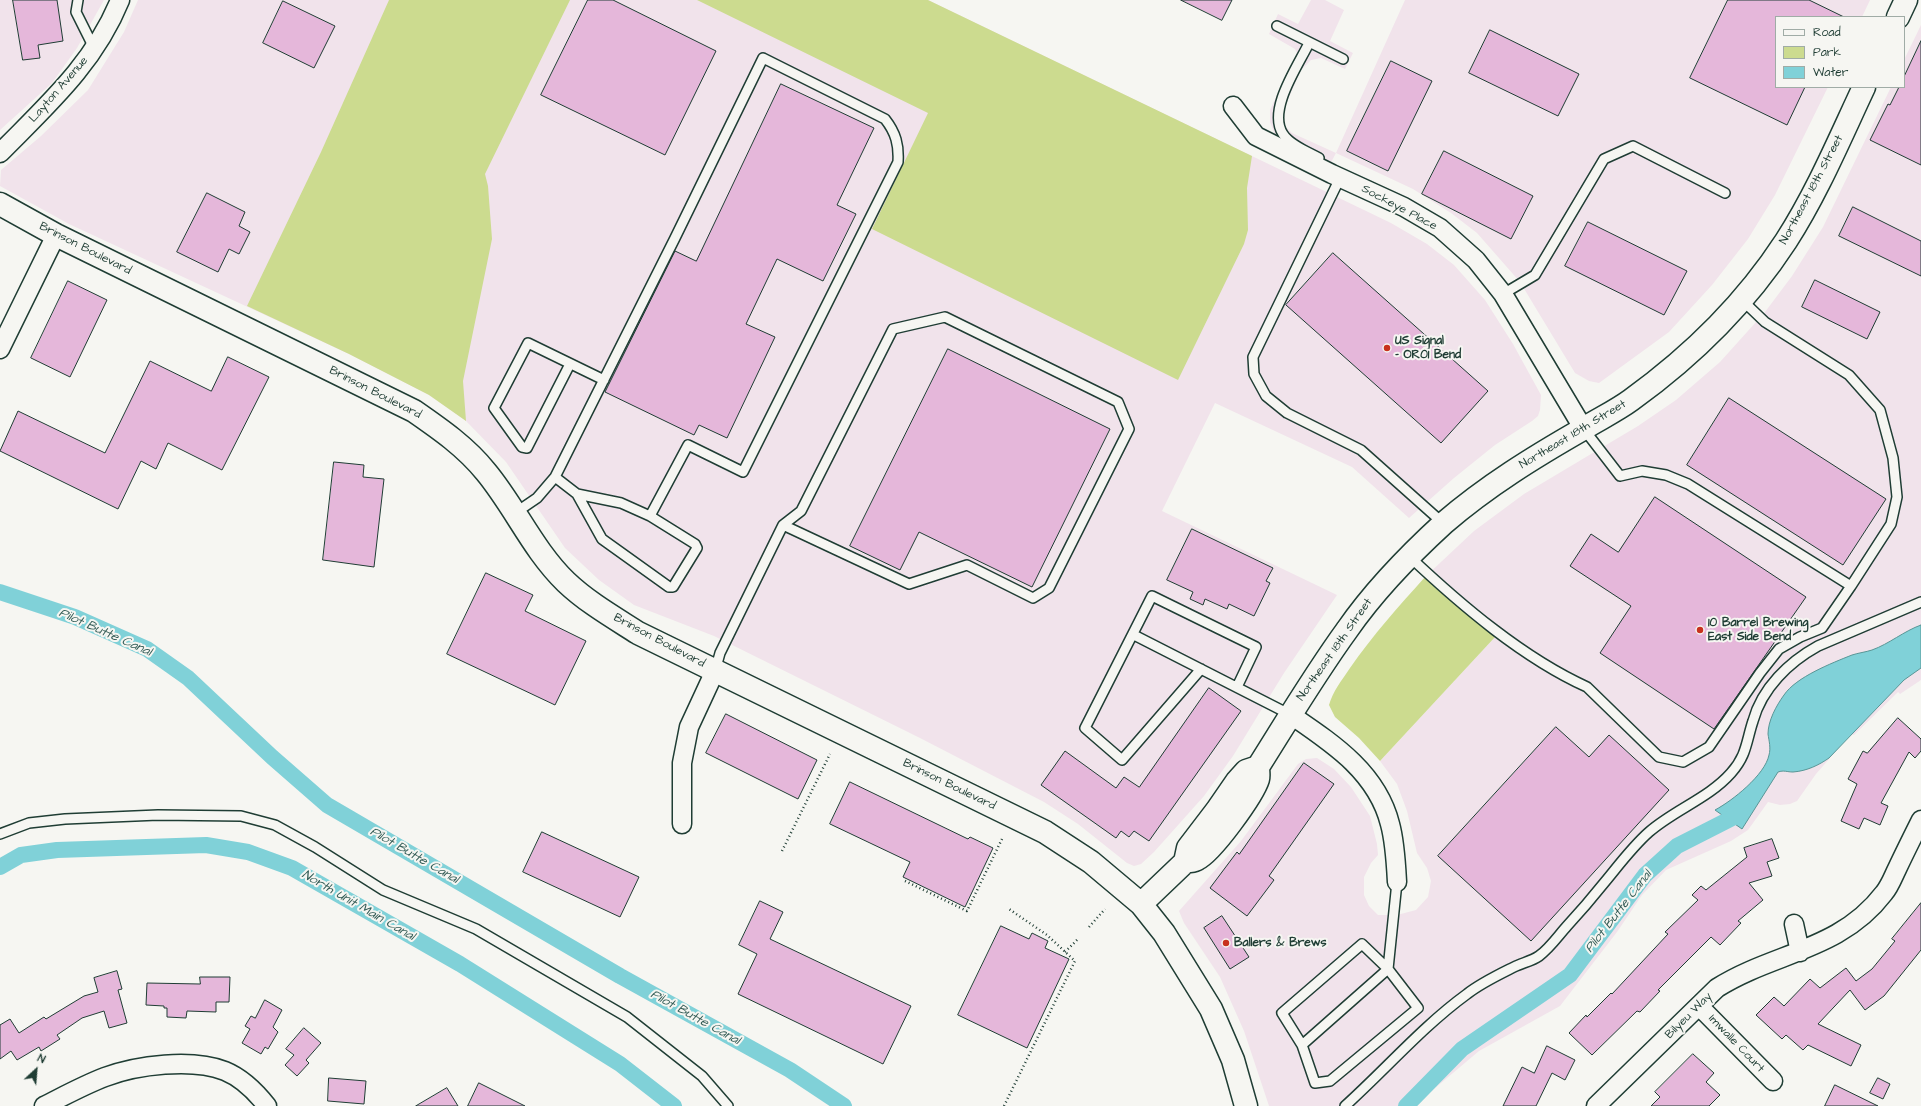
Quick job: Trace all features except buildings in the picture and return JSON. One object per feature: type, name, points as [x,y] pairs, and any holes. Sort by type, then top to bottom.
[{"type":"street","name":"Layton Avenue","points":[[0,153],[48,106],[83,65],[111,22],[120,0]]},
{"type":"street","points":[[1898,16],[1906,0]]},
{"type":"street","name":"Northeast 18th Street","points":[[1141,904],[1185,862],[1197,859],[1205,853],[1235,817],[1255,786],[1258,779],[1258,767],[1348,628],[1374,595],[1410,557],[1444,524],[1504,476],[1629,402],[1676,366],[1712,333],[1760,278],[1787,239],[1818,182],[1864,88]]},
{"type":"street","name":"Sockeye Place","points":[[1233,106],[1256,136],[1404,208],[1440,228],[1476,260],[1503,294],[1583,428]]},
{"type":"street","name":"Brinson Boulevard","points":[[0,204],[56,235],[414,411],[450,436],[486,471],[543,555],[566,582],[594,605],[638,633],[1045,832],[1091,862],[1141,904],[1164,933],[1211,1009],[1233,1060],[1246,1106]]},
{"type":"street","points":[[0,348],[56,235]]},
{"type":"street","points":[[682,824],[682,763],[689,727],[715,670]]},
{"type":"street","points":[[1291,715],[1335,745],[1363,772],[1368,779],[1382,802],[1390,824],[1398,882]]},
{"type":"street","name":"Bilyeu Way","points":[[1596,1106],[1717,988],[1737,975],[1800,952],[1838,935],[1863,918],[1885,892],[1914,850],[1921,820]]},
{"type":"street","points":[[1794,924],[1800,952]]},
{"type":"street","name":"Imwalle Court","points":[[1700,1006],[1773,1081]]},
{"type":"street","points":[[44,1106],[105,1077],[155,1065],[188,1064],[225,1071],[253,1090],[267,1106]]},
{"type":"lane","points":[[78,0],[76,12],[94,48]]},
{"type":"lane","points":[[1277,26],[1343,59]]},
{"type":"lane","points":[[1309,43],[1280,102],[1277,119],[1282,134],[1289,141],[1326,162],[1336,176],[1254,358],[1254,374],[1266,396],[1287,413],[1361,450],[1444,524]]},
{"type":"lane","points":[[515,513],[537,498],[554,477],[604,380],[763,58],[885,119],[892,128],[898,144],[898,162],[743,472],[688,446],[650,516]]},
{"type":"lane","points":[[1503,294],[1535,275],[1604,159],[1633,146],[1725,193]]},
{"type":"lane","points":[[1410,557],[1429,575],[1512,643],[1572,680],[1587,687],[1659,757],[1684,762],[1709,748],[1760,673],[1779,649],[1800,637],[1822,628],[1891,524],[1897,497],[1893,458],[1880,410],[1849,375],[1765,322],[1741,300]]},
{"type":"lane","points":[[715,670],[720,653],[783,525],[801,511],[893,329],[945,317],[1118,402],[1129,429],[1049,588],[1034,598],[967,565],[909,584],[783,525]]},
{"type":"lane","points":[[570,364],[527,448],[522,447],[494,408],[528,343],[604,380]]},
{"type":"lane","points":[[1583,428],[1620,476],[1642,471],[1666,475],[1688,484],[1850,586]]},
{"type":"lane","points":[[554,477],[577,494],[602,539],[669,587],[673,587],[697,548],[695,544],[650,516],[621,503],[577,494]]},
{"type":"lane","points":[[1201,669],[1122,760],[1085,728],[1134,635],[1152,596],[1256,647],[1237,687]]},
{"type":"lane","points":[[1345,1106],[1434,1021],[1467,993],[1496,976],[1538,956],[1550,945],[1593,897],[1633,847],[1650,831],[1706,794],[1730,774],[1743,758],[1748,745],[1753,719],[1762,700],[1773,682],[1789,666],[1803,654],[1818,646],[1921,602]]},
{"type":"lane","points":[[1134,635],[1291,715]]},
{"type":"lane","points":[[0,834],[29,823],[65,819],[158,815],[241,816],[275,825],[315,847],[383,890],[476,928],[627,1017],[702,1076],[728,1106]]},
{"type":"lane","points":[[1302,1045],[1388,969],[1398,882]]},
{"type":"lane","points":[[1362,944],[1388,969],[1418,1008],[1330,1081],[1315,1083],[1302,1045],[1282,1013],[1362,944]]},
{"type":"path","points":[[782,852],[830,754]]},
{"type":"path","points":[[905,881],[967,911],[1002,839]]},
{"type":"path","points":[[1004,1106],[1075,961],[1047,935],[1009,909]]},
{"type":"path","points":[[1089,927],[1105,909]]},
{"type":"path","points":[[1065,952],[1078,940]]},
{"type":"shaded area","points":[[0,0],[104,0],[77,48],[52,83],[0,130]]},
{"type":"shaded area","points":[[138,0],[928,0],[1391,223],[1427,244],[1454,265],[1485,300],[1513,344],[1541,395],[1540,410],[1538,416],[1532,421],[1495,445],[1454,478],[1409,518],[1352,467],[1215,403],[1162,511],[1337,595],[1284,673],[1233,756],[1204,796],[1154,852],[1141,864],[1134,866],[1127,863],[1078,824],[1044,802],[920,738],[714,636],[634,605],[599,580],[565,548],[506,462],[466,421],[429,395],[349,354],[69,224],[0,186],[1,170],[41,136],[88,90],[124,32]]},
{"type":"shaded area","points":[[1311,0],[1325,0],[1344,10],[1330,41],[1353,53],[1345,69],[1321,58],[1311,60],[1301,70],[1283,111],[1284,125],[1292,133],[1336,153],[1328,168],[1276,137],[1270,122],[1270,110],[1297,53],[1295,49],[1269,34],[1278,14],[1298,24]]},
{"type":"shaded area","points":[[1405,0],[1870,0],[1862,16],[1775,16],[1775,88],[1828,88],[1775,195],[1748,239],[1712,285],[1669,332],[1599,383],[1589,381],[1575,373],[1520,282],[1477,233],[1451,213],[1413,189],[1336,153]]},
{"type":"shaded area","points":[[1921,25],[1921,680],[1900,694],[1898,692],[1854,735],[1851,734],[1816,774],[1797,801],[1790,804],[1780,805],[1768,802],[1748,830],[1731,841],[1666,870],[1642,895],[1617,932],[1560,1006],[1479,1051],[1434,1089],[1417,1106],[1269,1106],[1244,1031],[1220,977],[1184,923],[1179,911],[1241,841],[1298,764],[1306,759],[1317,758],[1334,769],[1351,787],[1370,816],[1377,844],[1378,855],[1371,863],[1364,877],[1364,895],[1369,906],[1378,915],[1397,915],[1416,910],[1428,897],[1431,881],[1427,868],[1417,853],[1407,811],[1397,784],[1380,761],[1496,636],[1425,577],[1474,531],[1524,494],[1638,426],[1676,400],[1720,362],[1765,312],[1792,276],[1823,227],[1891,88],[1905,88],[1905,58]]},
{"type":"green space","points":[[389,0],[570,0],[485,174],[488,186],[492,239],[463,381],[466,421],[429,395],[349,354],[247,306],[321,152]]},
{"type":"green space","points":[[697,0],[928,0],[1252,156],[1247,188],[1248,230],[1244,244],[1178,380],[872,229],[928,113]]},
{"type":"green space","points":[[1425,577],[1496,636],[1380,761],[1359,738],[1335,717],[1329,705],[1338,686],[1368,644]]},
{"type":"water","points":[[1921,625],[1921,668],[1904,680],[1829,758],[1808,769],[1793,772],[1778,772],[1742,829],[1715,810],[1747,787],[1755,779],[1766,763],[1770,752],[1768,729],[1771,719],[1778,704],[1790,688],[1797,682],[1825,666],[1852,655],[1870,651]]},
{"type":"waterway","name":"Pilot Butte Canal","points":[[0,592],[75,617],[147,649],[188,678],[272,757],[327,805],[620,976],[790,1070],[844,1106]]},
{"type":"waterway","name":"Pilot Butte Canal","points":[[1406,1106],[1462,1049],[1570,975],[1645,875],[1677,846],[1734,817],[1743,805]]},
{"type":"waterway","name":"North Unit Main Canal","points":[[0,867],[21,855],[57,850],[206,845],[248,852],[292,868],[460,964],[620,1064],[674,1106]]},
{"type":"place","name":"US Signal - OR01 Bend","points":[[1387,348]]},
{"type":"place","name":"10 Barrel Brewing East Side Bend","points":[[1700,630]]},
{"type":"place","name":"Ballers & Brews","points":[[1226,943]]}]
